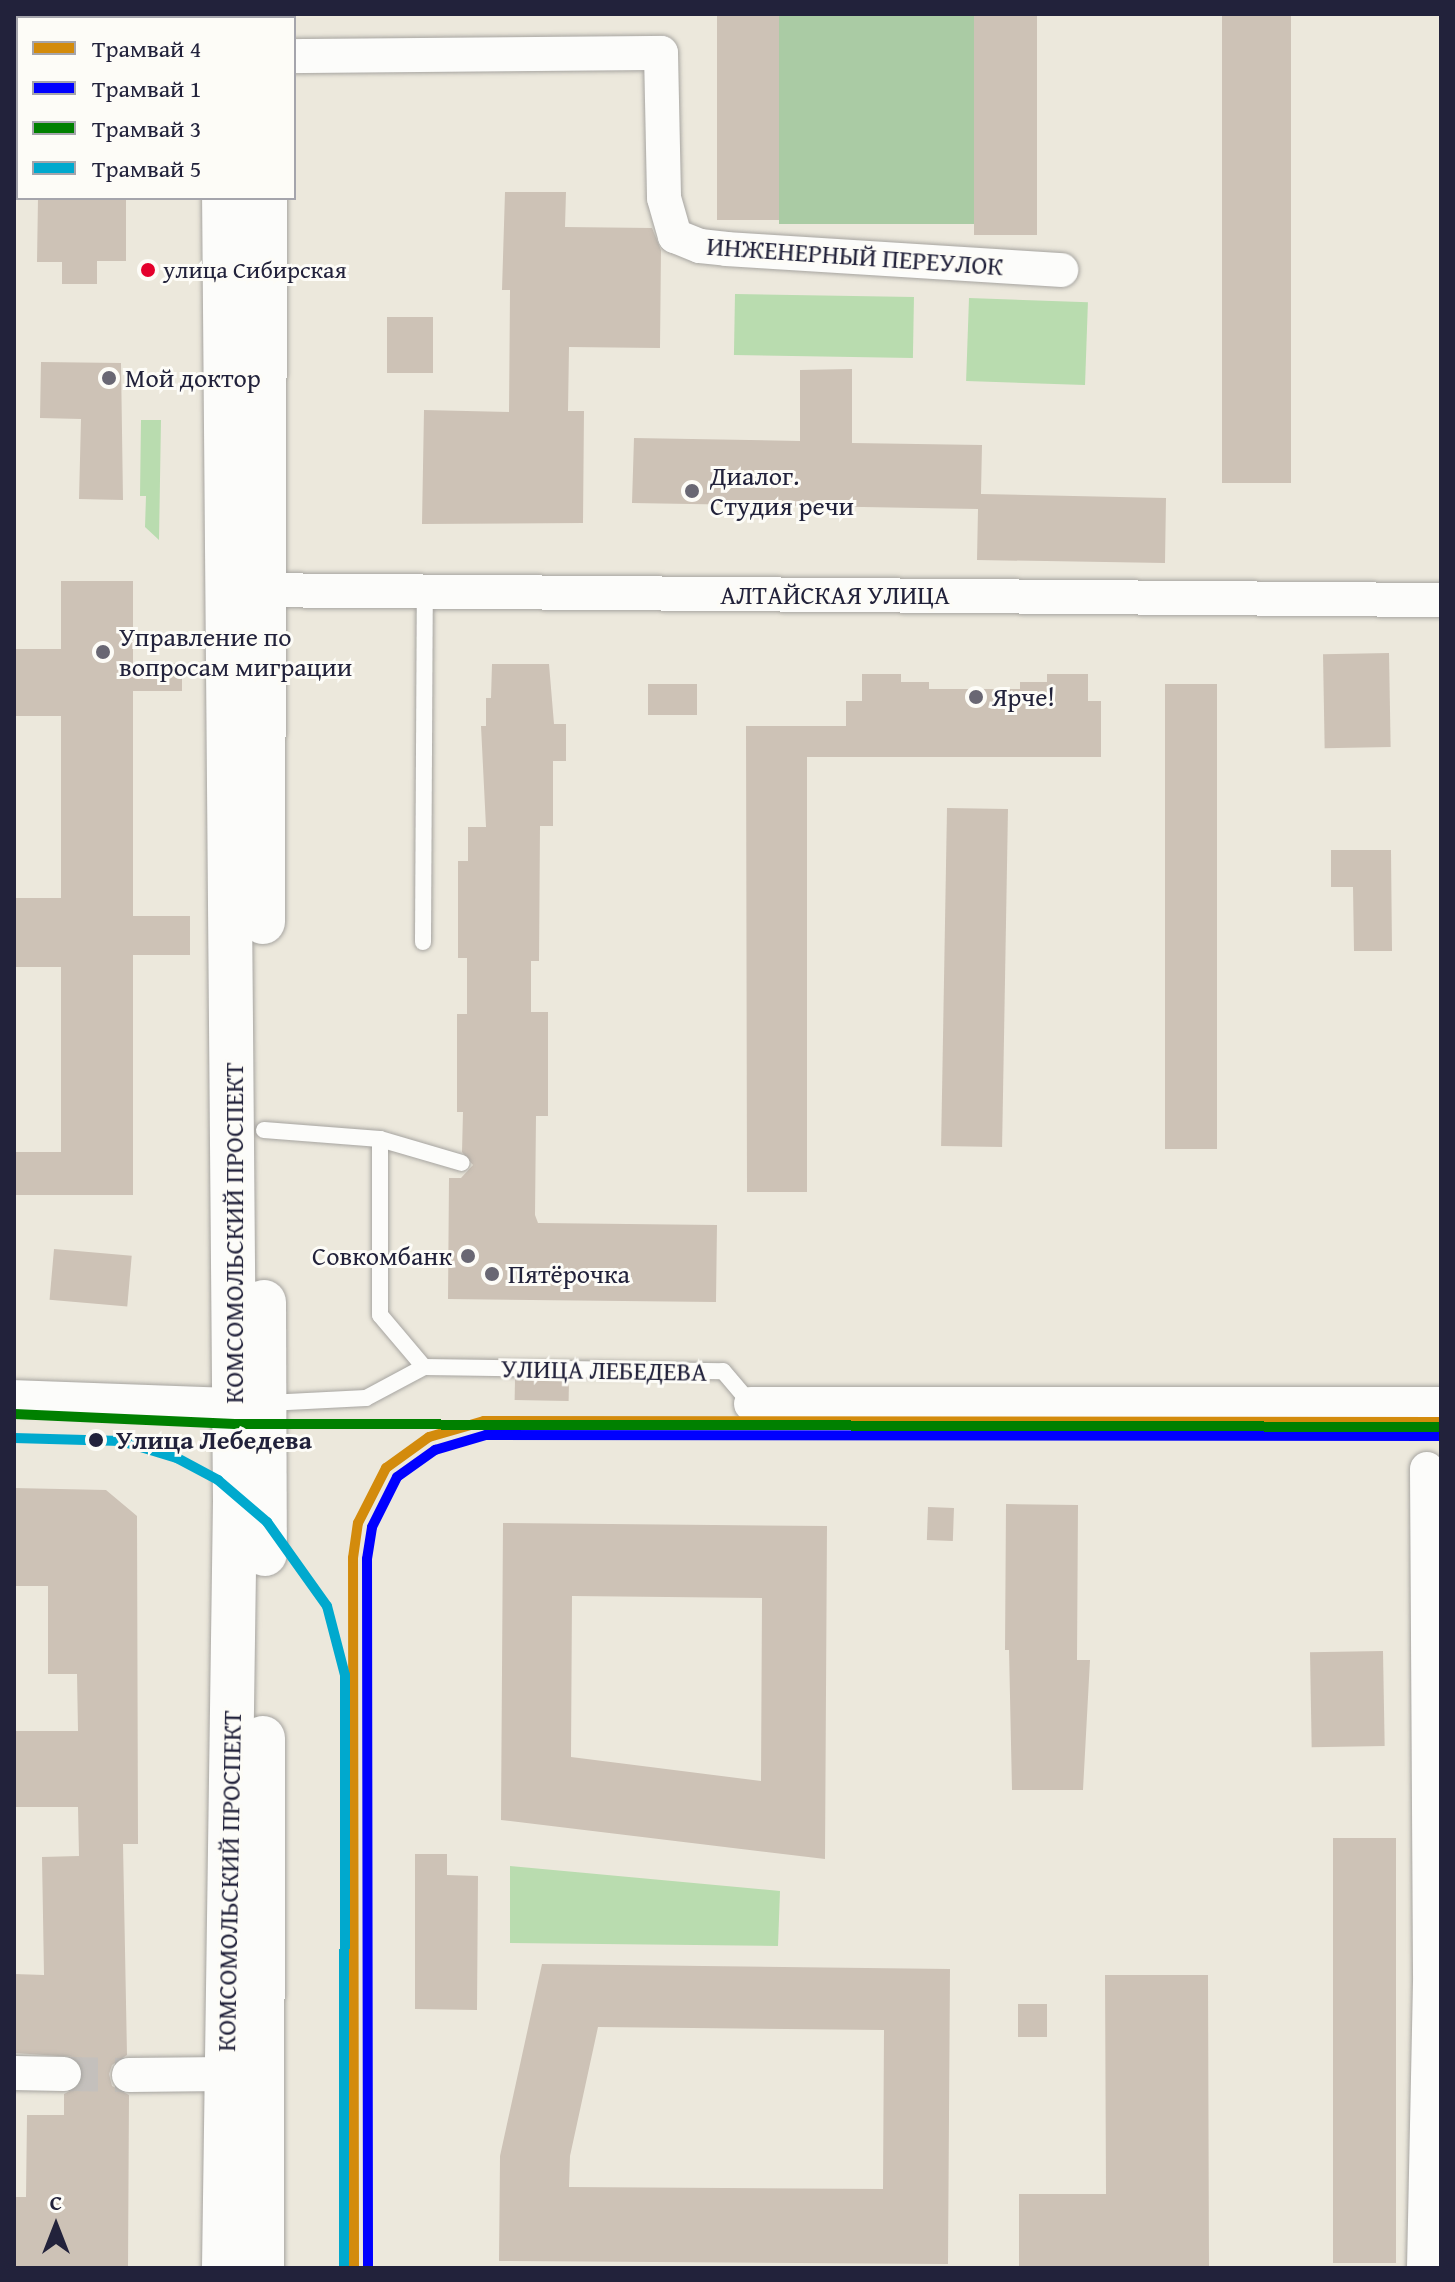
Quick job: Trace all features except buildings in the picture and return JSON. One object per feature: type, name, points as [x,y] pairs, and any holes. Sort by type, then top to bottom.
[{"type":"main road","name":"КОМСОМОЛЬСКИЙ ПРОСПЕКТ","points":[[224,200],[246,590],[264,1130],[249,1404],[225,2074],[224,2268]]},
{"type":"main road","name":"КОМСОМОЛЬСКИЙ ПРОСПЕКТ","points":[[262,2268],[249,1404],[246,590],[265,200]]},
{"type":"street","name":"ИНЖЕНЕРНЫЙ ПЕРЕУЛОК","points":[[296,56],[661,53],[664,198],[675,236],[700,246],[727,249],[1061,270]]},
{"type":"street","name":"АЛТАЙСКАЯ УЛИЦА","points":[[246,590],[425,589],[1441,600]]},
{"type":"street","points":[[14,1397],[249,1404]]},
{"type":"street","name":"УЛИЦА ЛЕБЕДЕВА","points":[[751,1404],[1441,1404]]},
{"type":"street","points":[[1424,2268],[1435,1974],[1427,1469]]},
{"type":"street","points":[[14,2073],[64,2074]]},
{"type":"street","points":[[129,2075],[225,2074]]},
{"type":"lane","points":[[423,942],[425,589]]},
{"type":"lane","points":[[264,1130],[380,1139],[462,1163]]},
{"type":"lane","points":[[249,1404],[366,1398],[424,1367],[380,1315],[380,1139]]},
{"type":"lane","name":"УЛИЦА ЛЕБЕДЕВА","points":[[424,1367],[723,1371],[751,1404]]},
{"type":"green space","points":[[779,14],[974,14],[974,224],[779,224]]},
{"type":"green space","points":[[735,294],[914,297],[913,358],[734,355]]},
{"type":"green space","points":[[969,298],[1088,302],[1085,385],[966,381]]},
{"type":"green space","points":[[141,420],[161,420],[159,540],[145,527],[146,496],[140,496]]},
{"type":"green space","points":[[510,1866],[780,1891],[778,1946],[510,1943]]},
{"type":"tunnel","points":[[64,2074],[129,2075]]},
{"type":"tram line","name":"3","points":[[14,1414],[235,1424],[1441,1427]]},
{"type":"tram line","name":"4","points":[[354,2268],[353,1558],[358,1523],[386,1468],[429,1437],[484,1421],[1441,1422]]},
{"type":"tram line","name":"1","points":[[368,2268],[367,1559],[372,1527],[397,1477],[435,1450],[486,1435],[1441,1436]]},
{"type":"tram line","name":"5","points":[[14,1438],[121,1441],[177,1458],[218,1480],[267,1522],[327,1606],[345,1675],[344,2268]]},
{"type":"place","name":"улица Сибирская","points":[[148,270]]},
{"type":"place","name":"Мой доктор","points":[[109,378]]},
{"type":"place","name":"Диалог. Студия речи","points":[[692,491]]},
{"type":"place","name":"Управление по вопросам миграции","points":[[103,652]]},
{"type":"place","name":"Ярче!","points":[[976,697]]},
{"type":"place","name":"Совкомбанк","points":[[468,1256]]},
{"type":"place","name":"Пятёрочка","points":[[492,1274]]},
{"type":"place","name":"Улица Лебедева","points":[[96,1440]]}]
